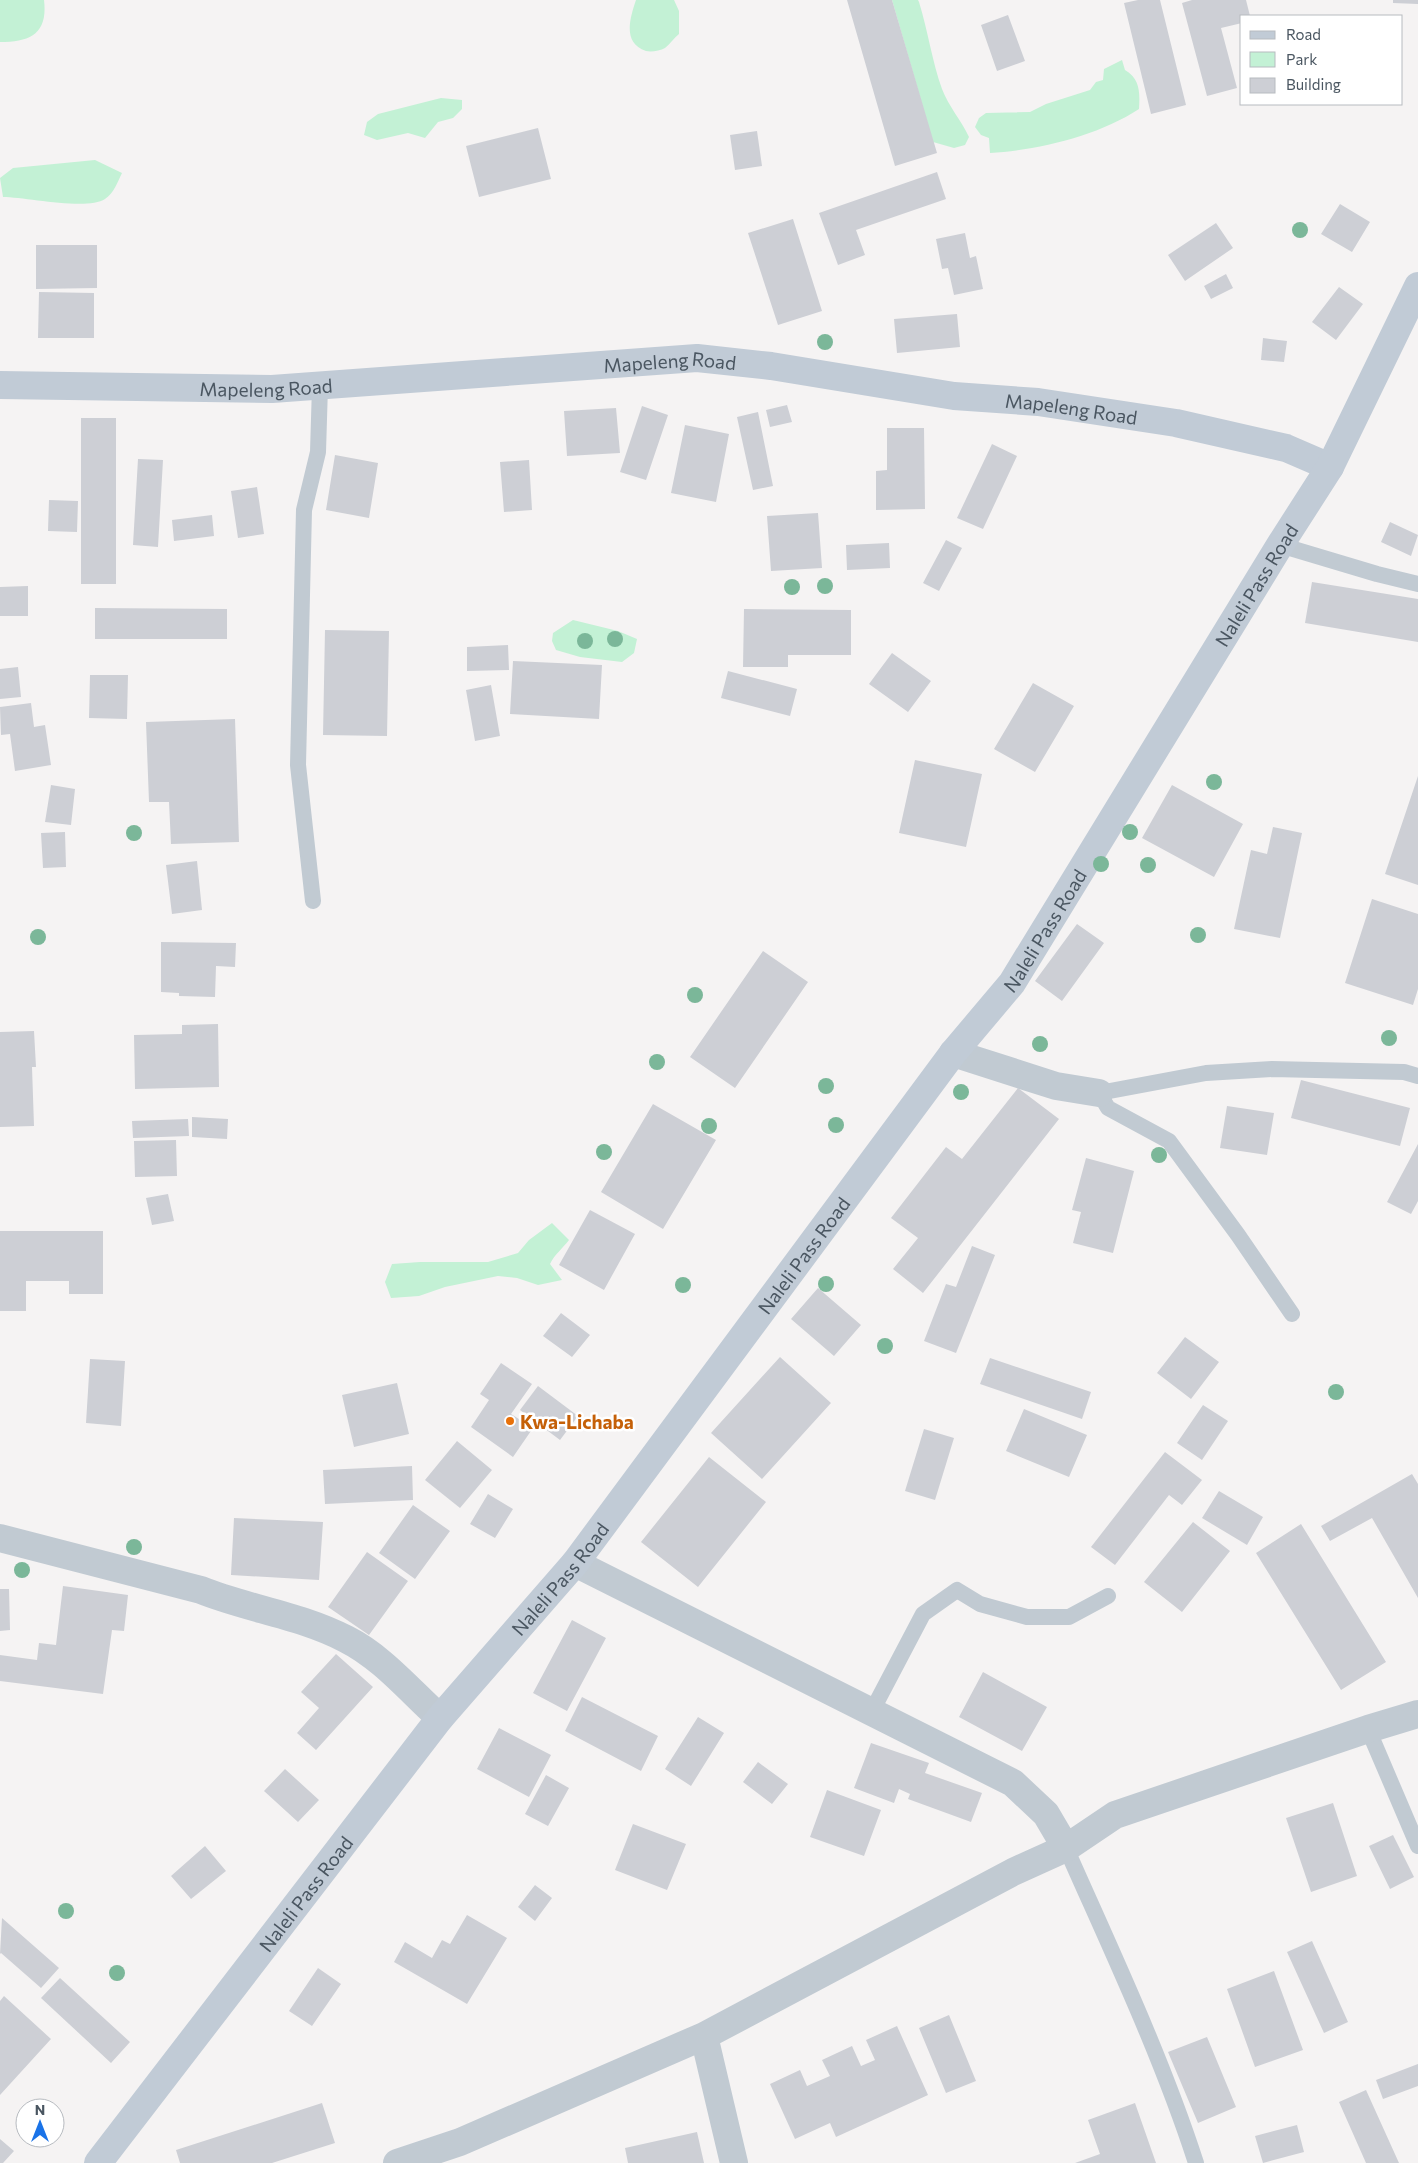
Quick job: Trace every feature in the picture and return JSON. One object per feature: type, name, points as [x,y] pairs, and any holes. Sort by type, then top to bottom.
[{"type":"main road","name":"Naleli Pass Road","points":[[98,2163],[440,1718],[575,1563],[953,1053],[1012,983],[1280,545],[1330,467],[1418,286]]},
{"type":"main road","name":"Mapeleng Road","points":[[0,385],[272,389],[697,358],[771,366],[954,396],[1038,402],[1176,423],[1286,448],[1330,467]]},
{"type":"street","points":[[953,1053],[1056,1086],[1099,1093]]},
{"type":"street","points":[[0,1538],[201,1590],[311,1623],[347,1639],[375,1658],[440,1718]]},
{"type":"street","points":[[575,1563],[1013,1783],[1046,1814],[1066,1848]]},
{"type":"street","points":[[397,2163],[460,2142],[704,2036],[1013,1872],[1066,1848],[1115,1815],[1368,1729],[1418,1714]]},
{"type":"street","points":[[704,2036],[734,2163]]},
{"type":"lane","points":[[313,901],[298,765],[304,510],[318,452],[320,386]]},
{"type":"lane","points":[[1280,545],[1377,574],[1418,584]]},
{"type":"lane","points":[[1292,1314],[1238,1235],[1169,1141],[1108,1108],[1099,1093],[1206,1073],[1272,1069],[1404,1072],[1418,1076]]},
{"type":"lane","points":[[872,1711],[923,1614],[957,1590],[980,1604],[1027,1617],[1070,1617],[1108,1596]]},
{"type":"lane","points":[[1368,1729],[1418,1846]]},
{"type":"lane","points":[[1066,1848],[1143,2021],[1184,2125],[1196,2163]]},
{"type":"green space","points":[[0,0],[44,0],[45,11],[40,28],[29,37],[21,40],[0,42]]},
{"type":"green space","points":[[636,0],[674,0],[679,11],[679,34],[665,48],[656,51],[646,51],[633,42],[630,22]]},
{"type":"green space","points":[[892,0],[918,0],[942,89],[969,137],[965,145],[954,148],[933,142]]},
{"type":"green space","points":[[1122,60],[1125,70],[1134,78],[1138,86],[1139,97],[1139,109],[1123,119],[1067,140],[1028,149],[990,153],[989,138],[981,135],[975,127],[979,118],[986,113],[1030,112],[1046,104],[1090,90],[1096,82],[1103,80],[1104,69]]},
{"type":"green space","points":[[441,98],[462,100],[462,109],[453,118],[438,122],[425,138],[408,133],[377,140],[364,135],[367,122],[378,114]]},
{"type":"green space","points":[[95,160],[122,173],[113,191],[105,199],[85,204],[71,204],[3,197],[0,178],[13,168]]},
{"type":"green space","points":[[573,620],[618,631],[637,639],[634,653],[622,662],[580,657],[556,650],[552,641],[553,633]]},
{"type":"green space","points":[[552,1223],[569,1240],[550,1264],[562,1280],[538,1285],[517,1278],[498,1276],[445,1287],[419,1296],[391,1298],[385,1282],[392,1264],[488,1262],[518,1253],[529,1240]]},
{"type":"building","points":[[847,0],[892,0],[937,153],[895,166]]},
{"type":"building","points":[[1138,0],[1160,0],[1186,105],[1151,114],[1124,3]]},
{"type":"building","points":[[1192,0],[1246,0],[1250,15],[1240,15],[1240,23],[1221,28],[1237,88],[1207,96],[1182,3]]},
{"type":"building","points":[[1393,0],[1418,0],[1418,4],[1393,3]]},
{"type":"building","points":[[1008,15],[1025,61],[997,71],[981,25]]},
{"type":"building","points":[[538,128],[551,179],[479,197],[466,146]]},
{"type":"building","points":[[757,131],[762,166],[735,170],[730,135]]},
{"type":"building","points":[[937,172],[946,199],[856,230],[865,255],[838,265],[819,213]]},
{"type":"building","points":[[1340,204],[1370,222],[1352,252],[1321,234]]},
{"type":"building","points":[[793,219],[822,311],[778,325],[748,233]]},
{"type":"building","points":[[1216,223],[1233,248],[1185,281],[1168,255]]},
{"type":"building","points":[[965,233],[970,258],[976,256],[983,289],[954,295],[948,268],[942,269],[936,239]]},
{"type":"building","points":[[36,245],[97,245],[97,288],[36,289]]},
{"type":"building","points":[[1226,274],[1233,288],[1211,299],[1204,286]]},
{"type":"building","points":[[1339,287],[1363,304],[1336,340],[1312,322]]},
{"type":"building","points":[[39,292],[94,293],[94,338],[38,338]]},
{"type":"building","points":[[957,314],[960,347],[897,353],[894,319]]},
{"type":"building","points":[[1263,338],[1287,341],[1284,362],[1261,360]]},
{"type":"building","points":[[787,405],[792,422],[770,427],[766,410]]},
{"type":"building","points":[[642,406],[668,415],[646,480],[620,472]]},
{"type":"building","points":[[616,408],[620,453],[567,456],[564,411]]},
{"type":"building","points":[[758,412],[773,486],[753,490],[737,417]]},
{"type":"building","points":[[81,418],[116,418],[116,584],[81,584]]},
{"type":"building","points":[[685,425],[729,434],[716,502],[671,493]]},
{"type":"building","points":[[887,428],[924,428],[925,509],[876,510],[876,471],[887,470]]},
{"type":"building","points":[[992,444],[1017,456],[983,529],[957,518]]},
{"type":"building","points":[[335,455],[378,463],[369,518],[326,510]]},
{"type":"building","points":[[138,459],[163,460],[158,547],[133,545]]},
{"type":"building","points":[[529,460],[532,510],[504,512],[500,462]]},
{"type":"building","points":[[257,487],[264,534],[238,538],[231,491]]},
{"type":"building","points":[[49,500],[78,501],[77,532],[48,531]]},
{"type":"building","points":[[818,513],[822,568],[771,571],[767,516]]},
{"type":"building","points":[[212,515],[214,536],[174,541],[172,520]]},
{"type":"building","points":[[1390,522],[1418,535],[1411,556],[1381,542]]},
{"type":"building","points":[[946,540],[962,548],[939,591],[923,583]]},
{"type":"building","points":[[889,543],[890,568],[847,570],[846,545]]},
{"type":"building","points":[[1312,582],[1418,599],[1418,642],[1305,623]]},
{"type":"building","points":[[28,586],[28,616],[0,616],[0,587]]},
{"type":"building","points":[[95,608],[227,609],[227,639],[95,639]]},
{"type":"building","points":[[744,609],[851,610],[851,655],[788,655],[788,667],[743,667]]},
{"type":"building","points":[[325,630],[389,631],[387,736],[323,735]]},
{"type":"building","points":[[508,645],[509,670],[467,671],[467,647]]},
{"type":"building","points":[[892,653],[931,681],[908,712],[869,684]]},
{"type":"building","points":[[513,661],[602,665],[599,719],[510,714]]},
{"type":"building","points":[[18,667],[21,697],[0,699],[0,669]]},
{"type":"building","points":[[728,671],[797,689],[790,716],[721,698]]},
{"type":"building","points":[[90,675],[128,675],[127,719],[89,718]]},
{"type":"building","points":[[1033,683],[1074,706],[1035,772],[994,749]]},
{"type":"building","points":[[491,685],[500,736],[475,741],[466,690]]},
{"type":"building","points":[[31,703],[34,727],[45,725],[51,765],[15,771],[10,734],[1,735],[0,707]]},
{"type":"building","points":[[235,719],[239,842],[171,844],[169,802],[149,802],[146,722]]},
{"type":"building","points":[[915,760],[982,774],[966,847],[899,833]]},
{"type":"building","points":[[1418,776],[1418,885],[1385,874]]},
{"type":"building","points":[[51,785],[75,789],[71,825],[45,822]]},
{"type":"building","points":[[1172,785],[1243,824],[1214,877],[1142,838]]},
{"type":"building","points":[[1273,827],[1302,833],[1280,938],[1234,929],[1251,850],[1267,854]]},
{"type":"building","points":[[65,832],[66,867],[43,868],[41,833]]},
{"type":"building","points":[[197,861],[202,910],[172,914],[166,865]]},
{"type":"building","points":[[1372,899],[1418,914],[1418,989],[1413,1005],[1345,983]]},
{"type":"building","points":[[1077,924],[1104,943],[1062,1001],[1035,981]]},
{"type":"building","points":[[161,942],[236,943],[235,967],[216,966],[215,997],[179,996],[179,993],[161,992]]},
{"type":"building","points":[[763,951],[808,982],[735,1088],[690,1057]]},
{"type":"building","points":[[218,1024],[219,1087],[135,1089],[134,1035],[182,1034],[182,1025]]},
{"type":"building","points":[[34,1031],[36,1067],[32,1067],[34,1126],[0,1127],[0,1032]]},
{"type":"building","points":[[1301,1080],[1410,1108],[1400,1146],[1291,1118]]},
{"type":"building","points":[[1018,1088],[1059,1119],[923,1293],[893,1269],[918,1238],[891,1218],[946,1147],[962,1159]]},
{"type":"building","points":[[653,1104],[716,1140],[663,1229],[601,1192]]},
{"type":"building","points":[[1227,1106],[1274,1113],[1267,1155],[1220,1148]]},
{"type":"building","points":[[192,1117],[228,1119],[227,1139],[192,1137]]},
{"type":"building","points":[[188,1119],[189,1136],[133,1138],[132,1121]]},
{"type":"building","points":[[176,1140],[177,1176],[135,1177],[134,1141]]},
{"type":"building","points":[[1418,1144],[1418,1201],[1411,1214],[1387,1202]]},
{"type":"building","points":[[1086,1158],[1134,1171],[1113,1253],[1073,1243],[1081,1212],[1072,1210]]},
{"type":"building","points":[[168,1194],[174,1221],[152,1225],[146,1198]]},
{"type":"building","points":[[590,1210],[635,1234],[604,1290],[559,1265]]},
{"type":"building","points":[[0,1231],[103,1231],[103,1294],[69,1294],[69,1281],[26,1281],[26,1311],[0,1311]]},
{"type":"building","points":[[972,1246],[995,1255],[956,1353],[924,1341],[946,1284],[956,1287]]},
{"type":"building","points":[[818,1288],[861,1325],[834,1356],[791,1319]]},
{"type":"building","points":[[561,1313],[590,1335],[572,1357],[543,1336]]},
{"type":"building","points":[[1185,1337],[1219,1362],[1191,1399],[1157,1373]]},
{"type":"building","points":[[780,1357],[831,1403],[762,1479],[711,1433]]},
{"type":"building","points":[[990,1358],[1091,1392],[1082,1419],[980,1384]]},
{"type":"building","points":[[90,1359],[125,1361],[121,1426],[86,1423]]},
{"type":"building","points":[[501,1363],[532,1384],[511,1414],[533,1428],[513,1457],[471,1427],[489,1400],[480,1394]]},
{"type":"building","points":[[397,1383],[409,1434],[354,1447],[342,1395]]},
{"type":"building","points":[[538,1386],[578,1416],[560,1440],[520,1410]]},
{"type":"building","points":[[1203,1405],[1228,1421],[1202,1460],[1177,1443]]},
{"type":"building","points":[[1024,1409],[1087,1435],[1069,1477],[1006,1451]]},
{"type":"building","points":[[924,1429],[954,1438],[935,1500],[905,1491]]},
{"type":"building","points":[[457,1441],[492,1470],[460,1508],[425,1480]]},
{"type":"building","points":[[1165,1452],[1202,1480],[1182,1505],[1169,1495],[1115,1565],[1091,1547]]},
{"type":"building","points":[[709,1457],[766,1502],[698,1587],[641,1542]]},
{"type":"building","points":[[412,1466],[413,1500],[325,1504],[323,1470]]},
{"type":"building","points":[[1412,1474],[1418,1484],[1418,1598],[1372,1518],[1330,1541],[1321,1526]]},
{"type":"building","points":[[1219,1491],[1263,1517],[1247,1545],[1202,1518]]},
{"type":"building","points":[[488,1494],[513,1509],[495,1538],[470,1524]]},
{"type":"building","points":[[413,1505],[450,1531],[415,1579],[379,1553]]},
{"type":"building","points":[[234,1518],[323,1522],[319,1580],[231,1575]]},
{"type":"building","points":[[1193,1522],[1230,1551],[1182,1612],[1144,1582]]},
{"type":"building","points":[[1301,1524],[1386,1662],[1341,1690],[1256,1553]]},
{"type":"building","points":[[367,1552],[408,1581],[369,1635],[328,1607]]},
{"type":"building","points":[[63,1586],[128,1595],[124,1631],[112,1630],[103,1694],[0,1681],[0,1655],[37,1660],[39,1643],[56,1645]]},
{"type":"building","points":[[0,1589],[9,1589],[10,1630],[0,1631]]},
{"type":"building","points":[[572,1620],[606,1638],[567,1711],[533,1693]]},
{"type":"building","points":[[336,1654],[373,1687],[316,1750],[297,1733],[319,1708],[301,1692]]},
{"type":"building","points":[[983,1672],[1047,1707],[1022,1751],[959,1717]]},
{"type":"building","points":[[582,1697],[658,1736],[641,1771],[565,1731]]},
{"type":"building","points":[[698,1717],[724,1733],[691,1786],[665,1769]]},
{"type":"building","points":[[499,1728],[551,1755],[529,1797],[477,1769]]},
{"type":"building","points":[[871,1743],[929,1763],[925,1773],[982,1793],[971,1822],[908,1799],[910,1794],[899,1789],[894,1803],[854,1788]]},
{"type":"building","points":[[758,1762],[788,1784],[772,1804],[743,1782]]},
{"type":"building","points":[[285,1769],[319,1800],[298,1822],[264,1791]]},
{"type":"building","points":[[546,1775],[569,1788],[548,1826],[525,1814]]},
{"type":"building","points":[[827,1790],[881,1810],[864,1856],[810,1837]]},
{"type":"building","points":[[1333,1803],[1357,1876],[1311,1892],[1286,1818]]},
{"type":"building","points":[[633,1824],[686,1844],[667,1890],[615,1870]]},
{"type":"building","points":[[1393,1835],[1414,1877],[1390,1889],[1369,1846]]},
{"type":"building","points":[[205,1846],[226,1871],[191,1899],[171,1876]]},
{"type":"building","points":[[535,1885],[552,1898],[535,1921],[518,1907]]},
{"type":"building","points":[[467,1915],[507,1938],[467,2004],[394,1962],[405,1942],[432,1958],[442,1940],[450,1944]]},
{"type":"building","points":[[2,1918],[59,1968],[41,1988],[0,1954]]},
{"type":"building","points":[[1312,1941],[1348,2022],[1324,2033],[1287,1952]]},
{"type":"building","points":[[318,1968],[341,1984],[312,2026],[289,2011]]},
{"type":"building","points":[[1274,1971],[1303,2050],[1255,2067],[1227,1989]]},
{"type":"building","points":[[60,1978],[130,2042],[111,2063],[41,1998]]},
{"type":"building","points":[[4,1996],[51,2039],[0,2095],[0,2001]]},
{"type":"building","points":[[949,2015],[976,2081],[946,2093],[919,2028]]},
{"type":"building","points":[[897,2026],[928,2095],[836,2137],[830,2123],[795,2139],[770,2084],[800,2070],[807,2086],[830,2076],[822,2060],[852,2046],[861,2066],[875,2060],[866,2040]]},
{"type":"building","points":[[1207,2037],[1236,2107],[1198,2123],[1168,2052]]},
{"type":"building","points":[[1418,2064],[1418,2086],[1383,2099],[1376,2080]]},
{"type":"building","points":[[1366,2090],[1399,2163],[1366,2163],[1339,2102]]},
{"type":"building","points":[[322,2103],[335,2143],[272,2163],[180,2163],[176,2150]]},
{"type":"building","points":[[1135,2103],[1156,2163],[1075,2163],[1100,2154],[1088,2120]]},
{"type":"building","points":[[1297,2125],[1304,2152],[1263,2163],[1255,2136]]},
{"type":"building","points":[[697,2132],[704,2163],[628,2163],[625,2148]]},
{"type":"building","points":[[0,2139],[14,2151],[3,2163],[0,2163]]},
{"type":"place","name":"Kwa-Lichaba","points":[[510,1421]]}]
